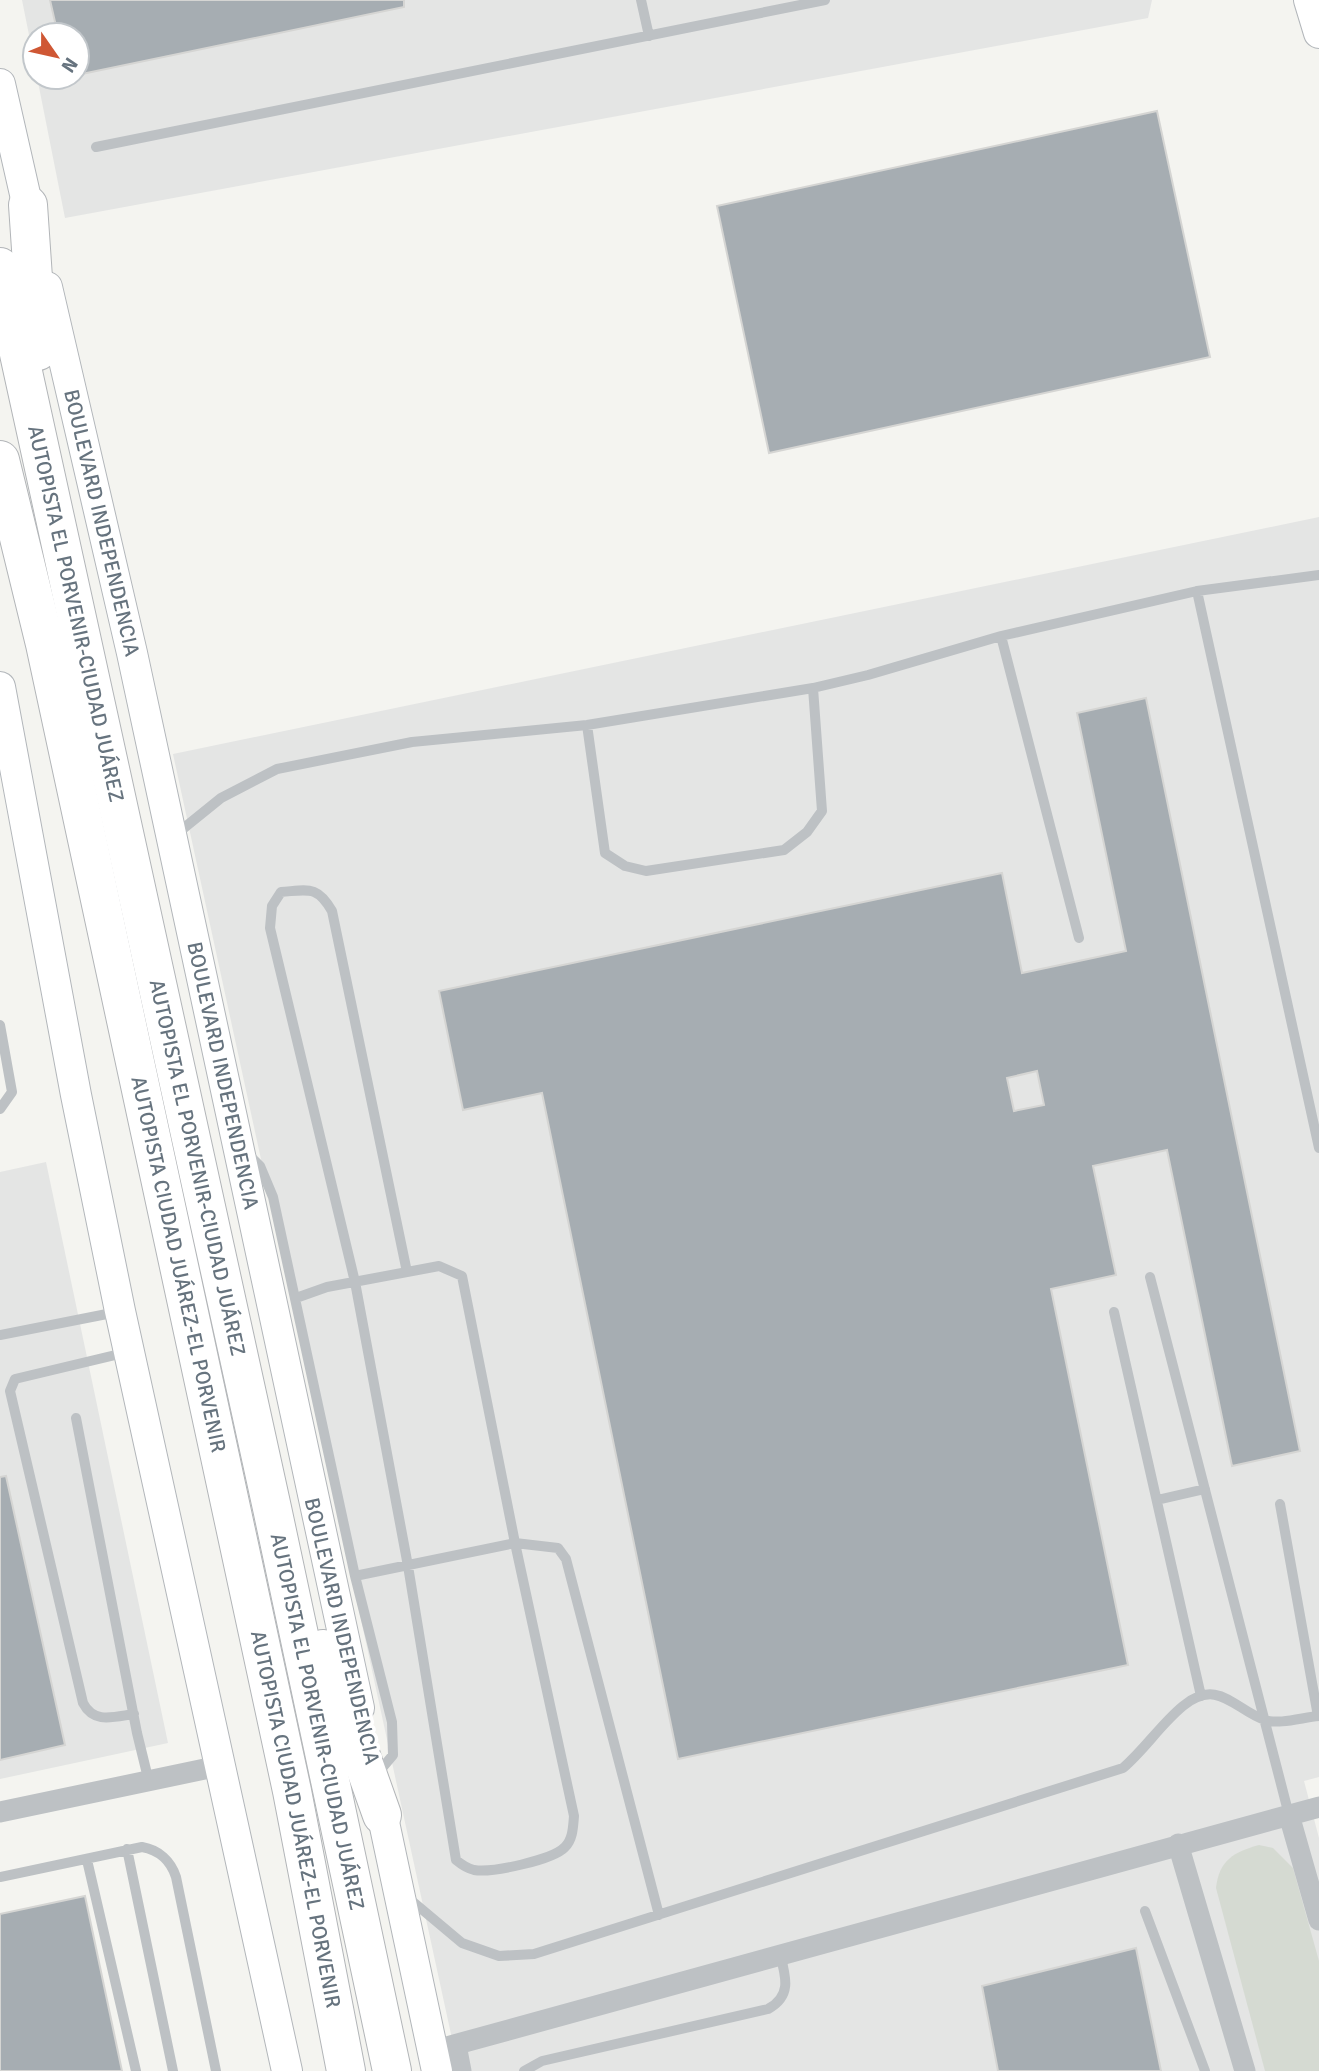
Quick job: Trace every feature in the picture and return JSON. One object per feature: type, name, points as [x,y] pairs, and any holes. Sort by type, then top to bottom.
[{"type":"highway","points":[[28,205],[47,489]]},
{"type":"highway","name":"AUTOPISTA EL PORVENIR-CIUDAD JUÁREZ","points":[[0,267],[272,1508],[392,2071]]},
{"type":"highway","name":"AUTOPISTA CIUDAD JUÁREZ-EL PORVENIR","points":[[0,460],[45,644],[260,1641],[346,2071]]},
{"type":"highway","points":[[272,1508],[382,1815]]},
{"type":"main road","points":[[1309,0],[1319,33]]},
{"type":"main road","name":"BOULEVARD INDEPENDENCIA","points":[[0,84],[172,837],[239,1146],[313,1437],[382,1815],[398,1889],[442,2056]]},
{"type":"main road","points":[[0,687],[8,763],[120,1311],[287,2071]]},
{"type":"street","points":[[0,1812],[219,1766]]},
{"type":"street","points":[[442,2056],[780,1954],[1319,1807]]},
{"type":"street","points":[[1289,1815],[1319,1920]]},
{"type":"street","points":[[1178,1844],[1245,2071]]},
{"type":"street","points":[[442,2056],[461,2071]]},
{"type":"lane","points":[[641,0],[649,36]]},
{"type":"lane","points":[[96,147],[825,0]]},
{"type":"lane","points":[[172,837],[221,798],[276,769],[411,742],[587,725],[813,688],[868,675],[1001,636],[1197,592],[1319,575]]},
{"type":"lane","points":[[1197,592],[1319,1148]]},
{"type":"lane","points":[[1001,636],[1079,938]]},
{"type":"lane","points":[[587,725],[605,853],[625,866],[646,871],[784,850],[807,832],[822,811],[813,688]]},
{"type":"lane","points":[[296,1298],[355,1282],[439,1266],[462,1276],[515,1543],[574,1816],[573,1832],[567,1845],[555,1855],[478,1871],[464,1867],[456,1860],[408,1566],[355,1282],[270,929],[272,906],[281,892],[312,890],[324,898],[332,911],[407,1272]]},
{"type":"lane","points":[[0,1025],[12,1093],[0,1109]]},
{"type":"lane","points":[[239,1146],[260,1166],[268,1181],[296,1298],[313,1437],[355,1576],[394,1742],[387,1764],[375,1776]]},
{"type":"lane","points":[[1150,1277],[1267,1721],[1289,1815]]},
{"type":"lane","points":[[0,1335],[120,1311]]},
{"type":"lane","points":[[1114,1312],[1201,1696]]},
{"type":"lane","points":[[130,1352],[15,1379],[10,1391],[83,1703],[91,1715],[97,1718],[134,1714]]},
{"type":"lane","points":[[76,1418],[149,1782]]},
{"type":"lane","points":[[1157,1500],[1205,1489]]},
{"type":"lane","points":[[398,1889],[462,1943],[499,1956],[534,1954],[1123,1768],[1143,1751],[1183,1705],[1201,1696],[1220,1694],[1267,1721],[1318,1716],[1280,1504]]},
{"type":"lane","points":[[355,1576],[515,1543],[558,1548],[566,1559],[659,1915]]},
{"type":"lane","points":[[0,1877],[87,1860],[127,1849],[151,1848],[173,1868],[216,2071]]},
{"type":"lane","points":[[127,1849],[173,2071]]},
{"type":"lane","points":[[87,1860],[136,2071]]},
{"type":"lane","points":[[1145,1911],[1205,2071]]},
{"type":"lane","points":[[524,2071],[541,2060],[768,2009],[784,1995],[787,1983],[780,1954]]},
{"type":"shaded area","points":[[22,0],[1152,0],[1148,18],[65,218],[40,91],[91,91],[91,21],[26,21]]},
{"type":"shaded area","points":[[1319,517],[1319,1777],[1304,1781],[1319,1838],[1319,2071],[459,2071],[173,754]]},
{"type":"shaded area","points":[[46,1162],[168,1743],[0,1779],[0,1172]]},
{"type":"shaded area","points":[[1259,1845],[1273,1848],[1293,1868],[1319,1961],[1319,2071],[1265,2071],[1216,1888],[1220,1870],[1229,1859]]},
{"type":"building","points":[[50,0],[404,0],[404,7],[91,72],[91,21],[55,21]]},
{"type":"building","points":[[1157,111],[1210,357],[769,453],[717,206]]},
{"type":"building","points":[[1146,698],[1300,1451],[1232,1466],[1167,1150],[1093,1166],[1116,1275],[1051,1289],[1128,1665],[678,1759],[542,1093],[463,1110],[439,991],[1002,873],[1022,973],[1126,951],[1077,713]],"holes":[[[1037,1071],[1044,1105],[1014,1111],[1007,1078]]]},
{"type":"building","points":[[6,1476],[65,1745],[0,1760],[0,1477]]},
{"type":"building","points":[[85,1896],[122,2071],[0,2071],[0,1914]]},
{"type":"building","points":[[1136,1948],[1161,2071],[998,2071],[982,1986]]}]
